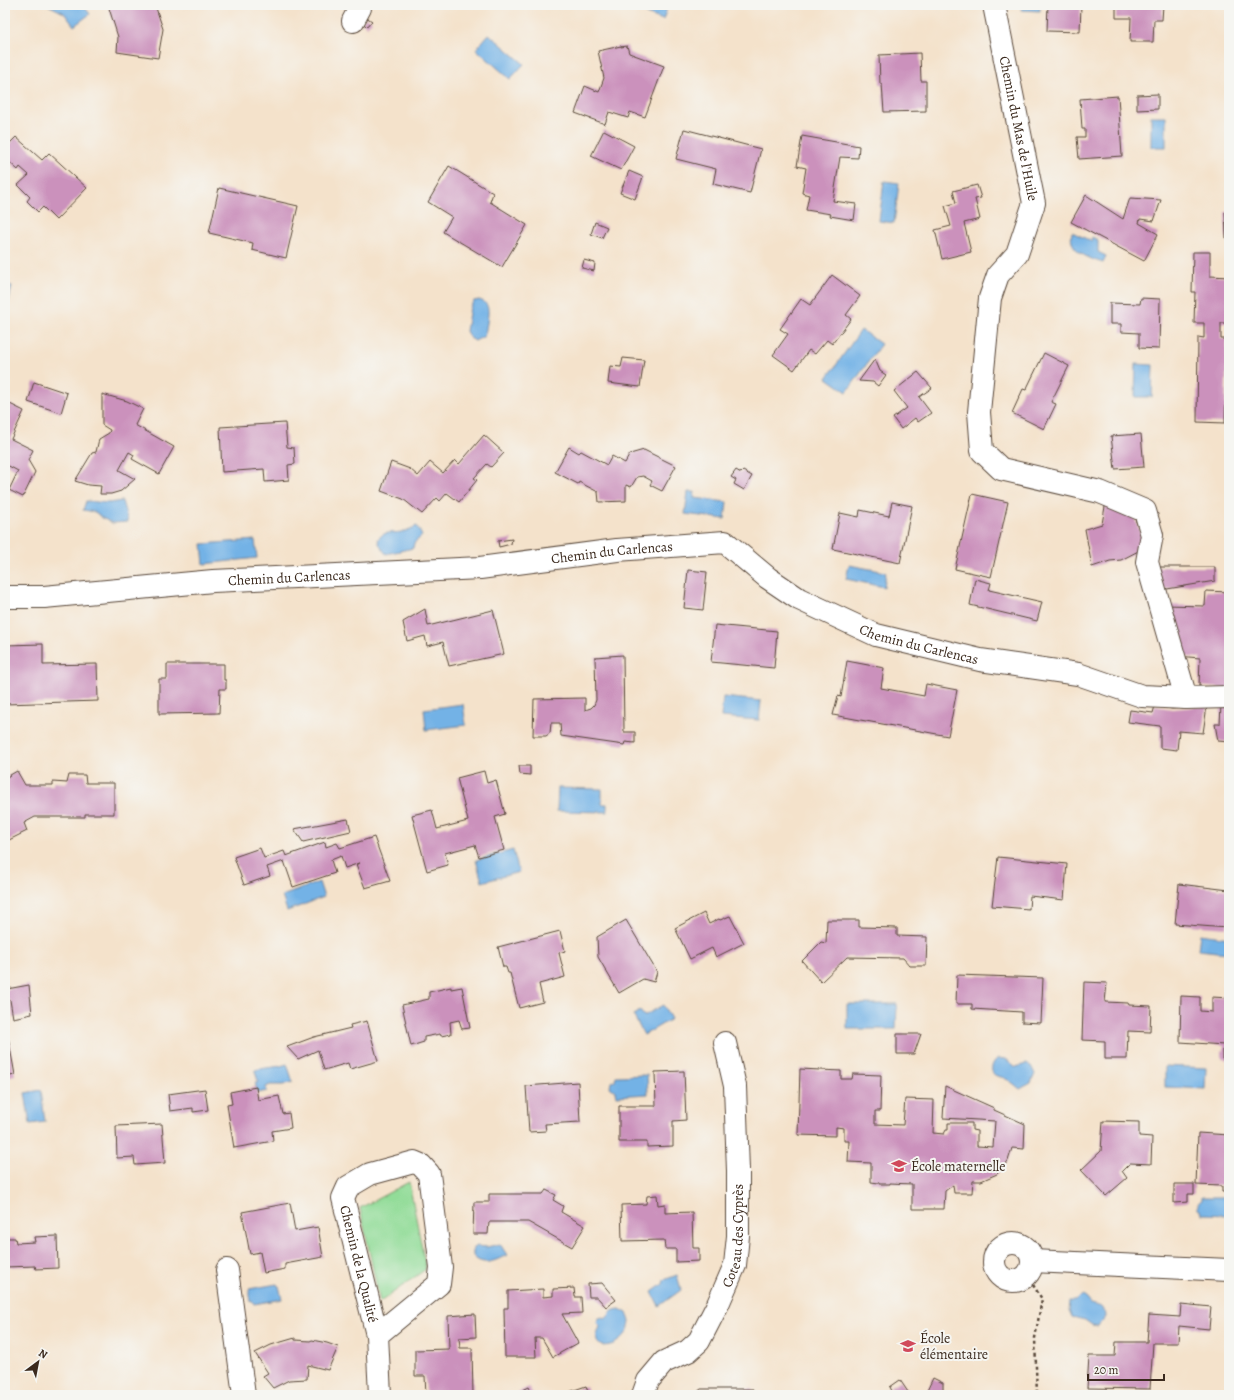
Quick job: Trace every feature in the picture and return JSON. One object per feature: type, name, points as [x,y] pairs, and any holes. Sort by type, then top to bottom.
[{"type":"street","name":"Chemin du Mas de l'Huile","points":[[994,5],[1034,204],[1017,254],[998,275],[990,298],[979,412],[982,451],[1001,469],[1100,492],[1145,511],[1152,535],[1147,562],[1186,698]]},
{"type":"street","name":"Chemin du Carlencas","points":[[5,597],[44,597],[213,581],[480,568],[617,550],[725,542],[768,578],[799,599],[876,635],[980,660],[1078,674],[1142,696],[1186,698]]},
{"type":"street","points":[[1186,698],[1229,697]]},
{"type":"street","name":"Coteau des Cyprès","points":[[643,1395],[648,1381],[664,1362],[688,1351],[699,1341],[736,1264],[738,1236],[735,1092],[725,1043]]},
{"type":"street","name":"Chemin de la Qualité","points":[[377,1335],[438,1284],[441,1267],[429,1174],[421,1165],[414,1162],[370,1174],[348,1187],[343,1198],[377,1335],[380,1395]]},
{"type":"street","points":[[1030,1268],[1229,1270]]},
{"type":"street","points":[[227,1270],[244,1395]]},
{"type":"path","points":[[1030,1268],[1042,1299],[1035,1338],[1037,1395]]},
{"type":"green space","points":[[409,1182],[426,1269],[380,1302],[360,1208]]},
{"type":"water","points":[[48,5],[83,5],[90,14],[74,26],[64,13]]},
{"type":"water","points":[[649,5],[668,5],[663,20],[646,14]]},
{"type":"water","points":[[1022,5],[1040,5],[1040,11],[1021,10]]},
{"type":"water","points":[[489,34],[524,64],[510,79],[476,49]]},
{"type":"water","points":[[1151,116],[1166,116],[1166,147],[1151,147]]},
{"type":"water","points":[[884,181],[899,183],[894,223],[879,221]]},
{"type":"water","points":[[1072,232],[1091,241],[1092,237],[1098,240],[1098,252],[1106,256],[1103,263],[1086,256],[1076,249],[1071,239]]},
{"type":"water","points":[[5,284],[12,286],[6,314],[5,314]]},
{"type":"water","points":[[474,301],[483,301],[487,306],[488,316],[485,335],[475,341],[470,338],[466,331],[470,307]]},
{"type":"water","points":[[861,330],[881,344],[847,392],[827,378]]},
{"type":"water","points":[[1136,364],[1153,365],[1152,397],[1135,397]]},
{"type":"water","points":[[688,492],[695,492],[694,498],[727,502],[725,519],[685,514]]},
{"type":"water","points":[[86,501],[109,503],[122,501],[128,522],[112,523],[102,518],[95,512],[83,510]]},
{"type":"water","points":[[417,526],[422,536],[414,543],[413,548],[386,554],[380,546],[378,540],[382,535],[403,532]]},
{"type":"water","points":[[255,540],[257,558],[204,564],[202,544]]},
{"type":"water","points":[[849,565],[886,572],[884,587],[846,579]]},
{"type":"water","points":[[723,697],[761,701],[759,720],[721,717]]},
{"type":"water","points":[[463,704],[466,725],[426,730],[424,709]]},
{"type":"water","points":[[558,788],[602,789],[602,804],[607,804],[607,812],[557,811]]},
{"type":"water","points":[[513,850],[519,872],[482,882],[476,860]]},
{"type":"water","points":[[319,882],[324,897],[287,911],[282,896]]},
{"type":"water","points":[[1200,934],[1229,938],[1228,953],[1198,950]]},
{"type":"water","points":[[847,1004],[897,1004],[896,1029],[847,1029]]},
{"type":"water","points":[[663,1005],[671,1019],[644,1035],[633,1015],[640,1011],[644,1016]]},
{"type":"water","points":[[998,1058],[1006,1059],[1016,1067],[1026,1064],[1031,1066],[1035,1074],[1031,1083],[1020,1089],[1008,1080],[994,1075],[992,1067]]},
{"type":"water","points":[[287,1064],[293,1082],[283,1085],[270,1085],[266,1087],[267,1091],[258,1093],[255,1083],[258,1082],[255,1070]]},
{"type":"water","points":[[1165,1066],[1206,1068],[1205,1089],[1165,1087]]},
{"type":"water","points":[[647,1075],[648,1094],[616,1096],[615,1091],[610,1087],[611,1082],[615,1080],[616,1076]]},
{"type":"water","points":[[41,1090],[45,1122],[30,1124],[25,1093]]},
{"type":"water","points":[[1202,1197],[1229,1197],[1229,1215],[1202,1214],[1198,1209],[1198,1206],[1202,1200]]},
{"type":"water","points":[[500,1244],[507,1255],[489,1262],[481,1261],[473,1256],[473,1249],[477,1246],[487,1247]]},
{"type":"water","points":[[677,1275],[681,1290],[659,1306],[652,1292],[663,1284],[664,1280]]},
{"type":"water","points":[[277,1284],[279,1286],[282,1299],[254,1304],[251,1302],[249,1289]]},
{"type":"water","points":[[1083,1296],[1091,1304],[1101,1307],[1104,1310],[1105,1317],[1098,1326],[1092,1325],[1085,1320],[1072,1317],[1069,1310],[1070,1301],[1076,1301]]},
{"type":"water","points":[[620,1309],[627,1313],[630,1322],[627,1331],[622,1338],[608,1346],[598,1343],[597,1336],[600,1327],[597,1323],[599,1318],[603,1317],[605,1319],[612,1311]]},
{"type":"building","points":[[108,5],[155,5],[163,29],[158,58],[117,52],[118,37]]},
{"type":"building","points":[[1048,5],[1081,5],[1080,32],[1047,31]]},
{"type":"building","points":[[1116,5],[1163,5],[1162,20],[1154,20],[1153,42],[1130,42],[1131,18],[1116,18]]},
{"type":"building","points":[[366,17],[372,21],[367,27],[362,22]]},
{"type":"building","points":[[627,46],[629,53],[664,66],[645,117],[630,112],[628,118],[609,112],[605,124],[575,113],[585,86],[599,92],[604,78],[598,51]]},
{"type":"building","points":[[920,53],[921,81],[926,81],[926,111],[884,112],[882,84],[880,84],[879,55]]},
{"type":"building","points":[[1158,94],[1158,109],[1137,110],[1137,95]]},
{"type":"building","points":[[1118,96],[1122,156],[1079,159],[1077,137],[1085,137],[1085,129],[1082,129],[1080,99]]},
{"type":"building","points":[[684,129],[761,149],[750,193],[713,184],[716,169],[676,159]]},
{"type":"building","points":[[604,130],[634,146],[621,170],[591,156]]},
{"type":"building","points":[[802,136],[859,146],[858,158],[840,157],[833,201],[856,204],[854,220],[806,210],[809,195],[802,193],[806,168],[797,166]]},
{"type":"building","points":[[16,137],[42,160],[49,153],[87,188],[56,220],[43,207],[38,212],[27,201],[30,197],[18,185],[29,175],[20,167],[18,170],[5,158],[5,148]]},
{"type":"building","points":[[449,166],[493,193],[490,202],[527,225],[502,267],[443,232],[452,217],[428,202]]},
{"type":"building","points":[[629,171],[643,177],[635,199],[620,193]]},
{"type":"building","points":[[977,185],[981,198],[975,199],[980,219],[964,223],[971,252],[942,259],[935,230],[951,226],[945,206],[956,203],[953,191]]},
{"type":"building","points":[[219,188],[298,206],[286,258],[252,250],[253,243],[209,233]]},
{"type":"building","points":[[1086,195],[1123,219],[1130,198],[1161,200],[1154,221],[1140,219],[1139,223],[1158,234],[1144,261],[1071,222]]},
{"type":"building","points":[[1225,212],[1229,212],[1229,238],[1226,238]]},
{"type":"building","points":[[595,222],[607,227],[602,238],[591,234]]},
{"type":"building","points":[[1193,252],[1210,252],[1210,276],[1229,277],[1229,323],[1221,323],[1221,339],[1227,339],[1225,423],[1197,422],[1198,337],[1204,338],[1204,323],[1194,323],[1195,292],[1192,292]]},
{"type":"building","points":[[584,260],[595,263],[594,271],[582,268]]},
{"type":"building","points":[[832,275],[860,296],[846,315],[851,319],[832,344],[827,340],[815,354],[809,350],[794,370],[773,355],[788,334],[780,329],[801,299],[810,305]]},
{"type":"building","points":[[1141,298],[1160,299],[1159,349],[1139,348],[1139,333],[1121,332],[1121,324],[1110,324],[1110,303],[1140,304]]},
{"type":"building","points":[[1044,353],[1069,366],[1051,402],[1056,404],[1044,429],[1012,413],[1023,389],[1026,390]]},
{"type":"building","points":[[623,358],[644,360],[640,387],[608,383],[610,366],[621,367]]},
{"type":"building","points":[[875,359],[880,371],[886,375],[878,386],[873,382],[859,381]]},
{"type":"building","points":[[918,372],[932,388],[919,397],[931,413],[918,422],[915,418],[901,429],[893,418],[907,408],[894,391]]},
{"type":"building","points":[[34,382],[67,393],[61,413],[28,402]]},
{"type":"building","points":[[102,394],[127,401],[143,409],[135,425],[174,447],[159,474],[132,459],[134,455],[129,452],[119,470],[135,479],[121,491],[111,494],[100,494],[101,486],[88,485],[75,481],[92,453],[96,452],[99,439],[109,433],[110,430],[102,425]]},
{"type":"building","points":[[10,404],[24,411],[11,439],[33,450],[28,460],[35,472],[23,497],[9,490],[18,471],[5,464],[5,414]]},
{"type":"building","points":[[285,423],[287,447],[294,448],[295,464],[288,465],[289,480],[265,482],[264,469],[222,472],[220,427]]},
{"type":"building","points":[[1141,434],[1144,467],[1115,469],[1111,436]]},
{"type":"building","points":[[484,435],[504,453],[491,467],[487,464],[474,478],[477,480],[459,502],[447,493],[440,501],[437,498],[422,514],[403,499],[381,491],[391,462],[410,469],[418,476],[430,462],[443,473],[455,460],[459,464]]},
{"type":"building","points":[[569,447],[579,453],[581,451],[607,465],[612,456],[625,463],[630,454],[644,450],[676,466],[662,491],[650,485],[652,481],[643,476],[637,477],[631,487],[626,485],[626,501],[599,502],[598,492],[555,472]]},
{"type":"building","points":[[736,470],[741,473],[743,471],[752,476],[744,490],[734,484],[736,480],[731,477]]},
{"type":"building","points":[[972,494],[1008,502],[991,577],[955,569]]},
{"type":"building","points":[[1106,501],[1133,514],[1146,547],[1121,560],[1110,561],[1092,567],[1085,529],[1102,524]]},
{"type":"building","points":[[892,502],[912,506],[900,563],[833,549],[840,513],[859,517],[860,510],[889,516]]},
{"type":"building","points":[[512,539],[511,544],[499,547],[498,541]]},
{"type":"building","points":[[1157,567],[1215,567],[1215,581],[1161,590]]},
{"type":"building","points":[[688,570],[707,572],[703,610],[684,608]]},
{"type":"building","points":[[975,579],[991,583],[989,590],[1042,602],[1037,621],[970,605]]},
{"type":"building","points":[[1206,591],[1229,592],[1229,689],[1199,686],[1200,658],[1177,656],[1165,605],[1205,606]]},
{"type":"building","points":[[425,609],[428,626],[493,610],[504,654],[449,666],[443,642],[427,646],[425,636],[407,641],[403,622]]},
{"type":"building","points":[[715,625],[777,631],[774,668],[711,662]]},
{"type":"building","points":[[43,644],[43,665],[97,664],[98,701],[5,704],[5,645]]},
{"type":"building","points":[[623,655],[624,732],[635,732],[635,743],[625,742],[624,745],[561,736],[560,723],[551,723],[550,733],[546,736],[533,736],[534,699],[585,698],[585,710],[591,708],[596,700],[595,657]]},
{"type":"building","points":[[847,661],[884,668],[881,688],[924,696],[926,684],[957,690],[948,736],[833,715],[838,696],[841,697]]},
{"type":"building","points":[[167,664],[224,664],[224,680],[226,680],[226,689],[220,689],[219,713],[159,714],[159,679],[167,679]]},
{"type":"building","points":[[1221,705],[1229,705],[1229,742],[1218,741],[1215,724],[1220,724]]},
{"type":"building","points":[[1155,706],[1172,709],[1207,706],[1203,733],[1179,731],[1177,750],[1160,748],[1160,726],[1128,722],[1130,710],[1153,713]]},
{"type":"building","points":[[519,766],[530,766],[530,775],[520,774]]},
{"type":"building","points":[[17,771],[25,785],[53,785],[53,782],[67,783],[69,775],[85,775],[86,783],[114,783],[114,814],[85,814],[85,817],[35,817],[24,823],[27,831],[5,842],[5,778]]},
{"type":"building","points":[[484,771],[487,783],[496,780],[505,814],[495,817],[504,850],[479,857],[475,845],[445,853],[448,865],[427,871],[412,815],[432,810],[437,829],[468,821],[457,778]]},
{"type":"building","points":[[348,819],[351,831],[303,842],[294,829]]},
{"type":"building","points":[[374,837],[390,881],[365,888],[356,864],[345,868],[341,856],[331,860],[335,873],[293,887],[284,861],[267,867],[270,876],[244,885],[234,857],[260,848],[264,858],[284,851],[286,856],[325,842],[326,847],[337,843],[340,848]]},
{"type":"building","points":[[998,857],[1067,864],[1064,900],[1030,896],[1029,909],[992,906]]},
{"type":"building","points":[[1179,884],[1229,890],[1229,922],[1227,928],[1175,924]]},
{"type":"building","points":[[704,913],[709,924],[730,916],[744,943],[716,957],[712,948],[690,959],[675,928]]},
{"type":"building","points":[[626,920],[657,972],[654,982],[643,979],[619,993],[598,957],[597,937]]},
{"type":"building","points":[[827,920],[859,920],[859,927],[897,928],[897,936],[927,937],[926,966],[910,966],[903,958],[847,957],[821,982],[802,961],[821,942],[826,943]]},
{"type":"building","points":[[560,931],[565,951],[559,953],[565,977],[539,984],[543,1002],[519,1008],[510,973],[508,973],[506,967],[503,967],[498,947]]},
{"type":"building","points":[[957,975],[1043,978],[1041,1023],[1022,1022],[1022,1012],[972,1009],[972,1004],[956,1004]]},
{"type":"building","points":[[1084,982],[1107,983],[1105,1002],[1151,1006],[1150,1032],[1128,1031],[1127,1059],[1105,1059],[1105,1041],[1082,1040]]},
{"type":"building","points":[[29,985],[32,1014],[13,1018],[10,1000],[5,1001],[5,993],[7,989]]},
{"type":"building","points":[[451,987],[451,989],[462,987],[470,1028],[462,1029],[459,1020],[450,1022],[451,1034],[441,1036],[440,1034],[424,1037],[424,1042],[411,1046],[402,1005],[429,999],[429,992]]},
{"type":"building","points":[[1181,996],[1200,997],[1200,1011],[1212,1012],[1212,997],[1229,998],[1229,1060],[1222,1059],[1222,1050],[1224,1051],[1224,1045],[1180,1042]]},
{"type":"building","points":[[5,1020],[15,1075],[5,1077]]},
{"type":"building","points":[[367,1021],[378,1061],[350,1069],[348,1063],[324,1070],[318,1050],[298,1059],[287,1047],[314,1037],[351,1028],[350,1025]]},
{"type":"building","points":[[897,1034],[921,1034],[914,1054],[897,1054]]},
{"type":"building","points":[[800,1069],[841,1071],[841,1079],[852,1079],[853,1074],[881,1075],[880,1111],[875,1111],[875,1124],[903,1125],[905,1099],[934,1100],[933,1133],[944,1134],[946,1130],[948,1130],[948,1123],[972,1123],[972,1130],[977,1131],[977,1146],[993,1147],[995,1121],[943,1118],[945,1086],[1025,1124],[1024,1149],[1012,1148],[1008,1161],[997,1174],[981,1181],[973,1181],[972,1193],[954,1193],[953,1185],[945,1191],[944,1209],[912,1209],[912,1184],[879,1184],[871,1182],[871,1163],[848,1162],[849,1141],[844,1141],[844,1128],[836,1127],[836,1136],[798,1135]]},
{"type":"building","points":[[684,1071],[686,1120],[673,1121],[673,1146],[647,1147],[647,1142],[619,1142],[619,1106],[656,1106],[655,1072]]},
{"type":"building","points":[[578,1082],[580,1122],[545,1124],[546,1131],[529,1132],[526,1086]]},
{"type":"building","points":[[256,1087],[258,1100],[279,1096],[283,1114],[289,1113],[291,1128],[272,1131],[273,1141],[234,1148],[227,1105],[232,1104],[230,1092]]},
{"type":"building","points":[[205,1089],[208,1110],[193,1112],[193,1108],[170,1111],[168,1094]]},
{"type":"building","points":[[1103,1121],[1139,1122],[1139,1136],[1152,1137],[1151,1164],[1130,1163],[1122,1171],[1127,1178],[1106,1196],[1081,1170],[1101,1151]]},
{"type":"building","points":[[162,1124],[165,1163],[135,1165],[134,1157],[117,1158],[116,1126]]},
{"type":"building","points":[[1198,1133],[1229,1135],[1229,1192],[1222,1192],[1222,1186],[1196,1185]]},
{"type":"building","points":[[1174,1184],[1194,1184],[1194,1194],[1188,1194],[1188,1202],[1174,1203]]},
{"type":"building","points":[[546,1190],[556,1195],[553,1200],[563,1206],[561,1212],[585,1226],[572,1247],[528,1222],[489,1222],[488,1234],[473,1234],[474,1202],[489,1202],[489,1194],[543,1194]]},
{"type":"building","points":[[657,1195],[658,1205],[665,1204],[665,1213],[692,1212],[693,1248],[699,1248],[699,1261],[676,1262],[676,1249],[665,1249],[664,1240],[622,1241],[621,1205],[646,1204],[647,1196]]},
{"type":"building","points":[[290,1203],[295,1231],[318,1227],[323,1257],[285,1264],[285,1269],[264,1273],[260,1252],[250,1254],[242,1212]]},
{"type":"building","points":[[57,1236],[58,1268],[36,1269],[35,1266],[5,1267],[5,1238],[15,1238],[16,1243],[35,1242],[34,1237]]},
{"type":"building","points":[[602,1283],[616,1300],[606,1307],[597,1297],[589,1297],[588,1284]]},
{"type":"building","points":[[574,1288],[575,1297],[581,1297],[582,1313],[562,1314],[578,1343],[553,1357],[542,1338],[535,1338],[536,1357],[505,1357],[504,1308],[508,1308],[508,1291],[543,1289],[543,1297],[553,1296],[553,1289]]},
{"type":"building","points":[[1181,1304],[1211,1307],[1209,1329],[1179,1326],[1178,1343],[1153,1343],[1150,1389],[1087,1388],[1089,1356],[1115,1356],[1116,1342],[1147,1342],[1149,1315],[1180,1317]]},
{"type":"building","points":[[475,1314],[476,1337],[459,1338],[460,1348],[472,1348],[473,1395],[426,1395],[425,1376],[415,1376],[415,1350],[449,1349],[448,1316]]},
{"type":"building","points":[[295,1338],[295,1340],[312,1340],[338,1347],[328,1370],[308,1365],[307,1379],[289,1380],[273,1388],[263,1376],[268,1373],[255,1353],[271,1345]]},
{"type":"building","points":[[933,1378],[943,1383],[943,1395],[925,1395]]},
{"type":"building","points":[[900,1380],[910,1395],[894,1395],[890,1387]]},
{"type":"building","points":[[586,1386],[589,1395],[560,1395]]},
{"type":"building","points":[[529,1387],[533,1395],[513,1395]]},
{"type":"building","points":[[701,1389],[753,1389],[753,1395],[693,1395]]},
{"type":"place","name":"École maternelle","points":[[899,1166]]},
{"type":"place","name":"École élémentaire","points":[[908,1346]]}]
